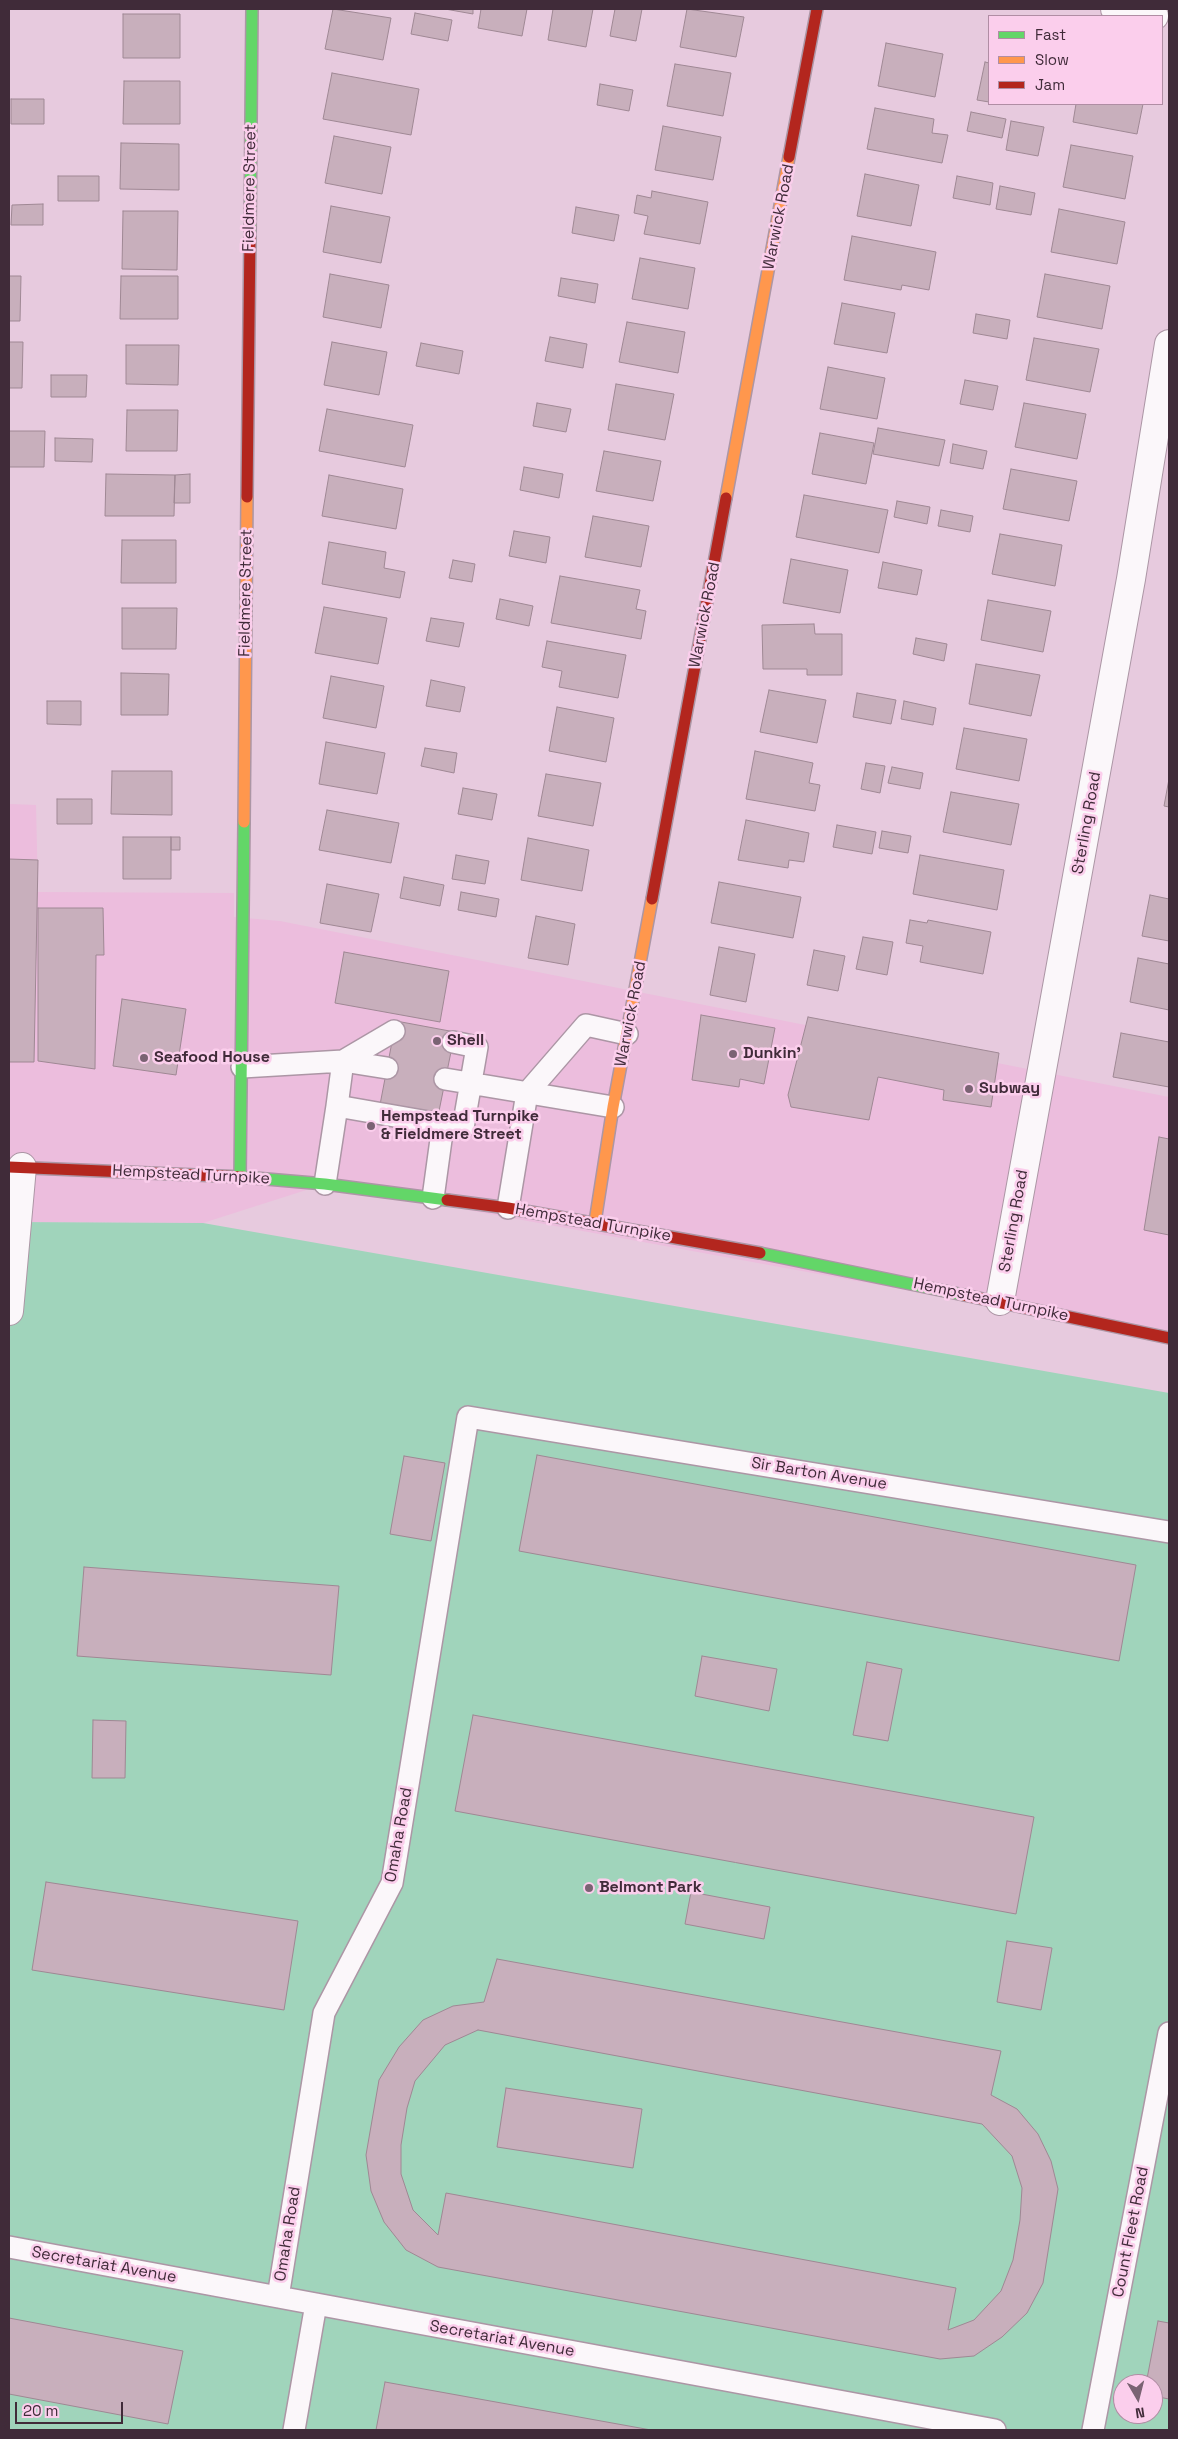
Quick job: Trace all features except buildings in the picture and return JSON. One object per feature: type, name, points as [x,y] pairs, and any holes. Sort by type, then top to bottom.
[{"type":"street","name":"Fieldmere Street","points":[[240,1177],[252,9]]},
{"type":"street","name":"Warwick Road","points":[[595,1222],[613,1107],[818,9]]},
{"type":"street","points":[[1115,9],[1148,15]]},
{"type":"street","name":"Sterling Road","points":[[1000,1301],[1131,579],[1169,344]]},
{"type":"street","points":[[9,1311],[16,1167]]},
{"type":"street","name":"Hempstead Turnpike","points":[[16,1167],[240,1177],[325,1184],[508,1208],[595,1222],[1000,1301],[1169,1338]]},
{"type":"lane","points":[[508,1208],[527,1093],[586,1025],[627,1034]]},
{"type":"lane","points":[[344,1061],[394,1031]]},
{"type":"lane","points":[[337,1106],[463,1128],[477,1047],[452,1042]]},
{"type":"lane","points":[[325,1184],[344,1061]]},
{"type":"lane","points":[[242,1067],[344,1061],[387,1068]]},
{"type":"lane","points":[[445,1079],[613,1107]]},
{"type":"lane","points":[[433,1198],[444,1125]]},
{"type":"lane","name":"Sir Barton Avenue","points":[[468,1417],[1169,1532]]},
{"type":"lane","name":"Omaha Road","points":[[278,2297],[324,2013],[392,1883],[468,1417]]},
{"type":"lane","name":"Count Fleet Road","points":[[1092,2430],[1169,2034]]},
{"type":"lane","name":"Secretariat Avenue","points":[[9,2247],[995,2430]]},
{"type":"lane","points":[[294,2430],[316,2304]]},
{"type":"shaded area","points":[[9,804],[36,805],[38,892],[234,893],[234,917],[280,921],[1169,1097],[1169,1338],[325,1184],[203,1223],[9,1222]]},
{"type":"green space","name":"Belmont Park","points":[[9,1222],[203,1223],[1169,1393],[1169,2430],[9,2430]]},
{"type":"traffic: fast","points":[[250,234],[252,9]]},
{"type":"traffic: fast","points":[[240,1177],[244,822]]},
{"type":"traffic: fast","points":[[243,1177],[325,1184],[447,1200]]},
{"type":"traffic: fast","points":[[760,1253],[964,1295]]},
{"type":"traffic: slow","points":[[726,498],[789,157]]},
{"type":"traffic: slow","points":[[244,822],[247,497]]},
{"type":"traffic: slow","points":[[595,1222],[613,1107],[652,899]]},
{"type":"traffic: jam","points":[[789,157],[817,9]]},
{"type":"traffic: jam","points":[[247,497],[250,234]]},
{"type":"traffic: jam","points":[[652,899],[726,498]]},
{"type":"traffic: jam","points":[[9,1167],[243,1177]]},
{"type":"traffic: jam","points":[[447,1200],[508,1208],[760,1253]]},
{"type":"traffic: jam","points":[[964,1295],[1169,1338]]},
{"type":"place","name":"Shell","points":[[437,1041]]},
{"type":"place","name":"Dunkin'","points":[[733,1054]]},
{"type":"place","name":"Seafood House","points":[[144,1058]]},
{"type":"place","name":"Subway","points":[[969,1089]]},
{"type":"place","name":"Hempstead Turnpike & Fieldmere Street","points":[[371,1126]]},
{"type":"place","name":"Belmont Park","points":[[589,1888]]}]
